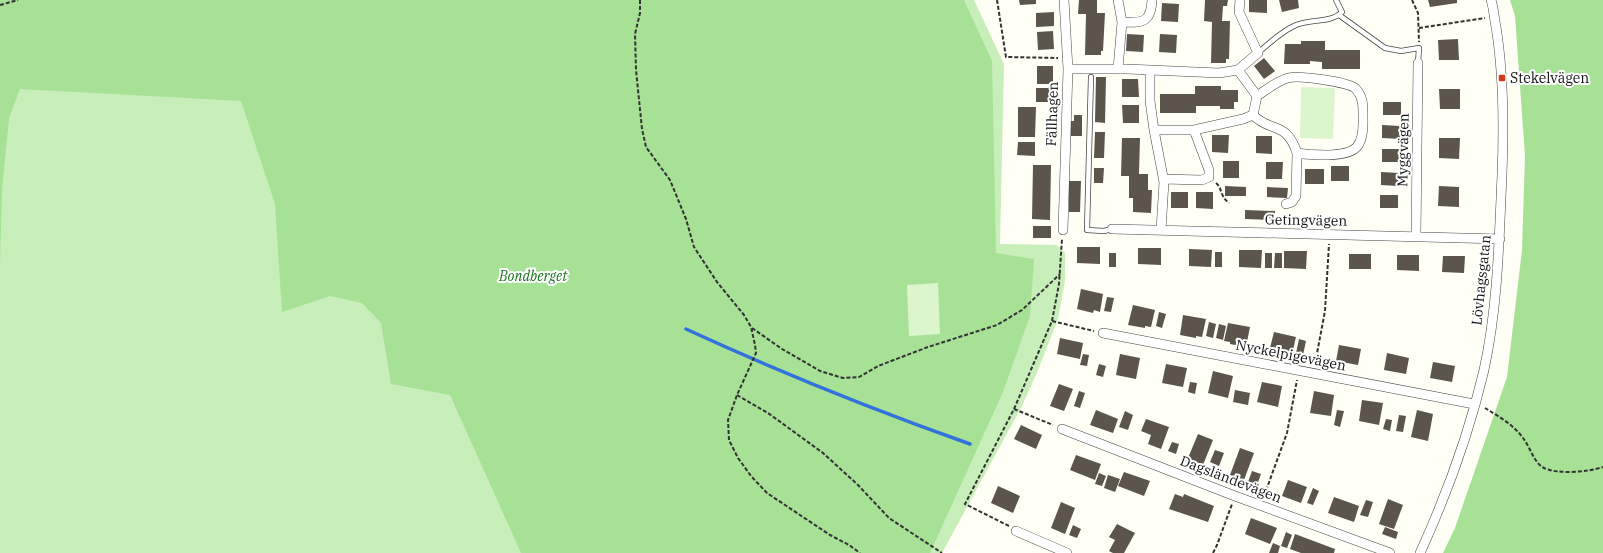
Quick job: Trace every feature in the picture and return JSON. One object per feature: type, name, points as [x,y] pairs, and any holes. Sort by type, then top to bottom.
[{"type":"street","name":"Fällhagen","points":[[1063,230],[1068,69],[1064,0]]},
{"type":"street","points":[[1118,0],[1122,22],[1118,69]]},
{"type":"street","points":[[1122,22],[1144,21],[1151,11],[1152,0]]},
{"type":"street","points":[[1068,69],[1118,69],[1219,73],[1238,70],[1258,53],[1239,12],[1240,0]]},
{"type":"street","name":"Lövhagsgatan","points":[[1420,553],[1444,501],[1464,442],[1484,370],[1496,286],[1500,239],[1504,116],[1502,78],[1491,0]]},
{"type":"street","name":"Myggvägen","points":[[1416,236],[1418,63]]},
{"type":"street","points":[[1150,70],[1150,101],[1163,179],[1161,230]]},
{"type":"street","points":[[1238,70],[1257,96]]},
{"type":"street","points":[[1253,115],[1257,96],[1273,85],[1288,78],[1296,77],[1340,82],[1353,86],[1362,102],[1362,136],[1358,146],[1345,154],[1298,154]]},
{"type":"street","points":[[1154,130],[1194,130],[1236,121],[1253,115]]},
{"type":"street","points":[[1253,115],[1258,120],[1285,132],[1290,138],[1298,154],[1296,196],[1292,202],[1286,204]]},
{"type":"street","points":[[1163,179],[1202,180],[1209,177],[1209,170],[1194,130]]},
{"type":"street","name":"Getingvägen","points":[[1112,229],[1500,239]]},
{"type":"street","name":"Nyckelpigevägen","points":[[1103,333],[1474,404]]},
{"type":"street","name":"Dagsländevägen","points":[[1062,429],[1235,496],[1390,553]]},
{"type":"street","points":[[1016,531],[1067,553]]},
{"type":"lane","points":[[1258,53],[1295,25],[1311,21],[1336,18],[1342,12],[1336,0]]},
{"type":"lane","points":[[1339,15],[1385,48],[1401,51],[1419,48],[1418,63]]},
{"type":"lane","points":[[1091,77],[1086,230],[1104,231],[1112,229]]},
{"type":"path","points":[[0,5],[18,0]]},
{"type":"path","points":[[640,0],[640,13],[636,34],[636,70],[642,129],[646,147],[670,180],[686,218],[694,246],[717,282],[744,315],[751,327],[756,353],[737,395],[728,420],[729,440],[738,458],[751,476],[767,493],[860,553]]},
{"type":"path","points":[[997,0],[1006,57],[1067,58]]},
{"type":"path","points":[[1412,0],[1418,13],[1419,48]]},
{"type":"path","points":[[1419,28],[1494,16]]},
{"type":"path","points":[[1209,177],[1218,185],[1222,198],[1229,203]]},
{"type":"path","points":[[1016,531],[1005,523],[965,504],[1014,409],[1052,321],[1060,274],[1063,230]]},
{"type":"path","points":[[1313,373],[1325,311],[1329,235]]},
{"type":"path","points":[[751,327],[782,349],[820,371],[843,378],[859,377],[878,366],[928,347],[997,325],[1022,310],[1060,274]]},
{"type":"path","points":[[1052,321],[1103,333]]},
{"type":"path","points":[[1261,505],[1287,433],[1299,371]]},
{"type":"path","points":[[737,395],[768,413],[823,453],[858,484],[889,518],[942,553]]},
{"type":"path","points":[[1474,404],[1502,418],[1523,438],[1542,467],[1557,472],[1596,469],[1603,467]]},
{"type":"path","points":[[1014,409],[1062,429]]},
{"type":"path","points":[[1213,553],[1218,545],[1235,496]]},
{"type":"green space","name":"Bondberget","points":[[0,0],[974,0],[1004,64],[1000,244],[1057,245],[1065,253],[1065,280],[1058,319],[1022,406],[942,553],[0,553]]},
{"type":"green space","name":"Bondberget","points":[[0,0],[964,0],[992,61],[996,253],[1034,259],[1030,316],[1003,392],[930,553],[521,553],[450,395],[391,384],[381,323],[362,303],[330,296],[282,312],[275,204],[241,101],[20,89],[9,118],[2,190],[0,267]]},
{"type":"green space","points":[[1510,0],[1603,0],[1603,553],[1443,553],[1455,528],[1507,377],[1522,250],[1525,156],[1515,16]]},
{"type":"green space","points":[[1301,87],[1335,88],[1333,139],[1300,138]]},
{"type":"green space","points":[[938,283],[940,334],[909,336],[907,285]]},
{"type":"building","points":[[1019,0],[1036,0],[1036,4],[1020,5]]},
{"type":"building","points":[[1079,0],[1097,0],[1097,13],[1105,13],[1103,51],[1101,51],[1101,55],[1085,55],[1086,14],[1078,14]]},
{"type":"building","points":[[1205,0],[1228,0],[1227,6],[1223,6],[1222,21],[1230,21],[1229,59],[1226,59],[1226,63],[1211,63],[1212,22],[1204,21]]},
{"type":"building","points":[[1249,0],[1267,0],[1267,13],[1249,12]]},
{"type":"building","points":[[1279,0],[1298,0],[1299,8],[1282,12]]},
{"type":"building","points":[[1428,0],[1457,0],[1457,3],[1430,7]]},
{"type":"building","points":[[1162,3],[1179,4],[1178,22],[1161,21]]},
{"type":"building","points":[[1054,12],[1054,26],[1036,27],[1036,13]]},
{"type":"building","points":[[1053,31],[1054,49],[1038,50],[1037,32]]},
{"type":"building","points":[[1127,34],[1144,35],[1143,52],[1126,51]]},
{"type":"building","points":[[1160,34],[1177,35],[1176,53],[1159,52]]},
{"type":"building","points":[[1458,39],[1459,60],[1439,60],[1438,40]]},
{"type":"building","points":[[1301,41],[1325,41],[1325,50],[1360,50],[1360,69],[1322,69],[1322,62],[1310,61],[1310,64],[1284,64],[1285,44],[1301,44]]},
{"type":"building","points":[[1264,58],[1275,71],[1264,79],[1254,66]]},
{"type":"building","points":[[1037,66],[1053,66],[1053,84],[1037,84]]},
{"type":"building","points":[[1096,77],[1106,77],[1105,123],[1095,122]]},
{"type":"building","points":[[1122,79],[1138,79],[1139,97],[1122,97]]},
{"type":"building","points":[[1195,86],[1221,86],[1221,90],[1238,90],[1238,102],[1234,102],[1234,109],[1220,109],[1220,106],[1196,106],[1196,113],[1160,113],[1160,94],[1195,94]]},
{"type":"building","points":[[1036,88],[1056,88],[1056,102],[1036,102]]},
{"type":"building","points":[[1439,89],[1460,89],[1460,109],[1440,109]]},
{"type":"building","points":[[1383,102],[1401,102],[1401,115],[1383,115]]},
{"type":"building","points":[[1122,105],[1139,105],[1139,123],[1123,123]]},
{"type":"building","points":[[1018,107],[1036,107],[1035,137],[1018,137]]},
{"type":"building","points":[[1074,115],[1082,115],[1082,136],[1071,136],[1071,121],[1074,121]]},
{"type":"building","points":[[1382,125],[1400,126],[1400,139],[1382,138]]},
{"type":"building","points":[[1095,132],[1105,132],[1104,158],[1094,158]]},
{"type":"building","points":[[1212,135],[1229,135],[1228,153],[1212,152]]},
{"type":"building","points":[[1256,136],[1272,136],[1272,154],[1256,153]]},
{"type":"building","points":[[1122,138],[1140,138],[1139,174],[1148,174],[1148,190],[1152,190],[1151,213],[1133,212],[1133,198],[1129,198],[1129,176],[1121,176]]},
{"type":"building","points":[[1439,138],[1460,138],[1459,159],[1439,158]]},
{"type":"building","points":[[1018,142],[1035,142],[1035,156],[1017,155]]},
{"type":"building","points":[[1382,149],[1400,149],[1400,162],[1382,162]]},
{"type":"building","points":[[1223,161],[1239,161],[1239,178],[1223,178]]},
{"type":"building","points":[[1266,162],[1283,162],[1282,179],[1266,179]]},
{"type":"building","points":[[1033,165],[1051,165],[1050,220],[1032,219]]},
{"type":"building","points":[[1331,166],[1349,166],[1349,181],[1331,181]]},
{"type":"building","points":[[1094,168],[1104,168],[1103,183],[1094,183]]},
{"type":"building","points":[[1305,169],[1324,169],[1324,184],[1305,184]]},
{"type":"building","points":[[1381,172],[1399,173],[1398,186],[1381,185]]},
{"type":"building","points":[[1069,181],[1081,181],[1080,212],[1069,212]]},
{"type":"building","points":[[1225,186],[1246,187],[1246,196],[1225,196]]},
{"type":"building","points":[[1439,186],[1459,187],[1459,207],[1438,206]]},
{"type":"building","points":[[1267,187],[1288,188],[1287,198],[1267,197]]},
{"type":"building","points":[[1171,192],[1188,192],[1188,208],[1171,208]]},
{"type":"building","points":[[1196,192],[1213,192],[1213,209],[1196,208]]},
{"type":"building","points":[[1380,195],[1398,195],[1398,208],[1380,208]]},
{"type":"building","points":[[1245,210],[1275,211],[1275,220],[1245,219]]},
{"type":"building","points":[[1033,226],[1051,226],[1051,238],[1033,238]]},
{"type":"building","points":[[1077,247],[1100,247],[1100,264],[1077,263]]},
{"type":"building","points":[[1138,248],[1161,248],[1161,265],[1138,264]]},
{"type":"building","points":[[1189,249],[1212,250],[1211,267],[1189,266]]},
{"type":"building","points":[[1239,250],[1262,250],[1261,268],[1239,267]]},
{"type":"building","points":[[1284,251],[1307,251],[1306,269],[1284,268]]},
{"type":"building","points":[[1215,252],[1222,252],[1222,267],[1215,267]]},
{"type":"building","points":[[1109,253],[1116,253],[1116,267],[1109,267]]},
{"type":"building","points":[[1265,253],[1272,253],[1272,268],[1265,268]]},
{"type":"building","points":[[1275,253],[1282,253],[1282,268],[1274,268]]},
{"type":"building","points":[[1349,254],[1371,254],[1371,269],[1349,269]]},
{"type":"building","points":[[1397,255],[1419,255],[1419,271],[1397,270]]},
{"type":"building","points":[[1443,256],[1465,256],[1464,273],[1442,272]]},
{"type":"building","points":[[1081,289],[1103,294],[1100,312],[1094,310],[1093,313],[1077,309]]},
{"type":"building","points":[[1107,297],[1114,298],[1111,312],[1104,311]]},
{"type":"building","points":[[1133,305],[1155,310],[1151,327],[1145,326],[1145,328],[1128,325]]},
{"type":"building","points":[[1159,312],[1166,314],[1162,328],[1156,326]]},
{"type":"building","points":[[1183,315],[1206,319],[1202,337],[1196,336],[1196,338],[1180,335]]},
{"type":"building","points":[[1209,322],[1216,324],[1213,338],[1206,336]]},
{"type":"building","points":[[1228,323],[1250,327],[1246,347],[1230,344],[1230,342],[1224,341]]},
{"type":"building","points":[[1219,324],[1226,326],[1223,340],[1216,338]]},
{"type":"building","points":[[1274,332],[1296,337],[1292,354],[1286,353],[1286,355],[1269,352]]},
{"type":"building","points":[[1060,338],[1083,343],[1080,359],[1057,354]]},
{"type":"building","points":[[1299,339],[1306,341],[1303,355],[1296,353]]},
{"type":"building","points":[[1339,345],[1361,349],[1358,365],[1336,361]]},
{"type":"building","points":[[1387,353],[1409,358],[1406,374],[1384,370]]},
{"type":"building","points":[[1083,354],[1089,355],[1087,366],[1080,365]]},
{"type":"building","points":[[1120,354],[1140,358],[1136,379],[1116,375]]},
{"type":"building","points":[[1433,362],[1455,366],[1452,382],[1430,378]]},
{"type":"building","points":[[1099,364],[1106,366],[1103,377],[1096,375]]},
{"type":"building","points":[[1166,364],[1187,368],[1183,387],[1162,383]]},
{"type":"building","points":[[1213,371],[1233,376],[1228,398],[1208,393]]},
{"type":"building","points":[[1190,382],[1197,383],[1195,394],[1188,392]]},
{"type":"building","points":[[1262,382],[1282,386],[1278,407],[1257,402]]},
{"type":"building","points":[[1059,384],[1073,389],[1064,411],[1050,406]]},
{"type":"building","points":[[1235,390],[1250,393],[1248,405],[1233,402]]},
{"type":"building","points":[[1079,391],[1085,393],[1080,408],[1074,406]]},
{"type":"building","points":[[1314,391],[1334,395],[1331,416],[1310,413]]},
{"type":"building","points":[[1362,400],[1383,403],[1379,425],[1359,421]]},
{"type":"building","points":[[1096,410],[1118,419],[1113,433],[1090,425]]},
{"type":"building","points":[[1337,410],[1344,411],[1340,427],[1334,425]]},
{"type":"building","points":[[1417,410],[1433,414],[1428,441],[1411,437]]},
{"type":"building","points":[[1125,411],[1133,415],[1128,430],[1119,427]]},
{"type":"building","points":[[1399,415],[1406,416],[1403,432],[1396,431]]},
{"type":"building","points":[[1146,419],[1169,427],[1161,449],[1148,444],[1151,435],[1141,431]]},
{"type":"building","points":[[1386,419],[1392,420],[1390,431],[1383,429]]},
{"type":"building","points":[[1021,425],[1042,435],[1036,449],[1014,439]]},
{"type":"building","points":[[1198,434],[1213,440],[1203,465],[1188,458]]},
{"type":"building","points":[[1172,442],[1179,444],[1176,454],[1168,451]]},
{"type":"building","points":[[1240,448],[1254,453],[1244,480],[1230,475]]},
{"type":"building","points":[[1215,450],[1224,453],[1219,466],[1210,462]]},
{"type":"building","points":[[1076,455],[1101,464],[1095,480],[1070,470]]},
{"type":"building","points":[[1252,471],[1261,474],[1257,485],[1248,482]]},
{"type":"building","points":[[1124,472],[1150,481],[1144,496],[1118,486]]},
{"type":"building","points":[[1099,473],[1106,476],[1102,486],[1095,484]]},
{"type":"building","points":[[1108,475],[1120,479],[1115,492],[1104,488]]},
{"type":"building","points":[[1288,480],[1307,487],[1301,503],[1282,496]]},
{"type":"building","points":[[998,486],[1020,496],[1013,513],[991,503]]},
{"type":"building","points":[[1313,488],[1319,491],[1313,505],[1307,503]]},
{"type":"building","points":[[1175,494],[1183,497],[1184,494],[1214,506],[1208,522],[1169,509]]},
{"type":"building","points":[[1334,497],[1359,506],[1354,522],[1328,513]]},
{"type":"building","points":[[1388,499],[1403,505],[1394,529],[1379,524]]},
{"type":"building","points":[[1366,500],[1373,502],[1368,517],[1360,515]]},
{"type":"building","points":[[1061,502],[1075,508],[1065,534],[1051,528]]},
{"type":"building","points":[[1251,518],[1277,528],[1270,544],[1245,534]]},
{"type":"building","points":[[1117,524],[1135,533],[1124,553],[1113,553],[1109,551],[1115,540],[1109,537]]},
{"type":"building","points":[[1073,525],[1081,529],[1077,538],[1069,535]]},
{"type":"building","points":[[1385,527],[1398,532],[1396,539],[1382,534]]},
{"type":"building","points":[[1286,532],[1292,535],[1287,548],[1281,546]]},
{"type":"building","points":[[1295,534],[1335,549],[1334,553],[1301,553],[1290,549]]},
{"type":"building","points":[[1273,543],[1280,546],[1278,553],[1269,553]]},
{"type":"waterway","points":[[686,329],[827,390],[970,444]]},
{"type":"place","name":"Stekelvägen","points":[[1502,78]]}]
